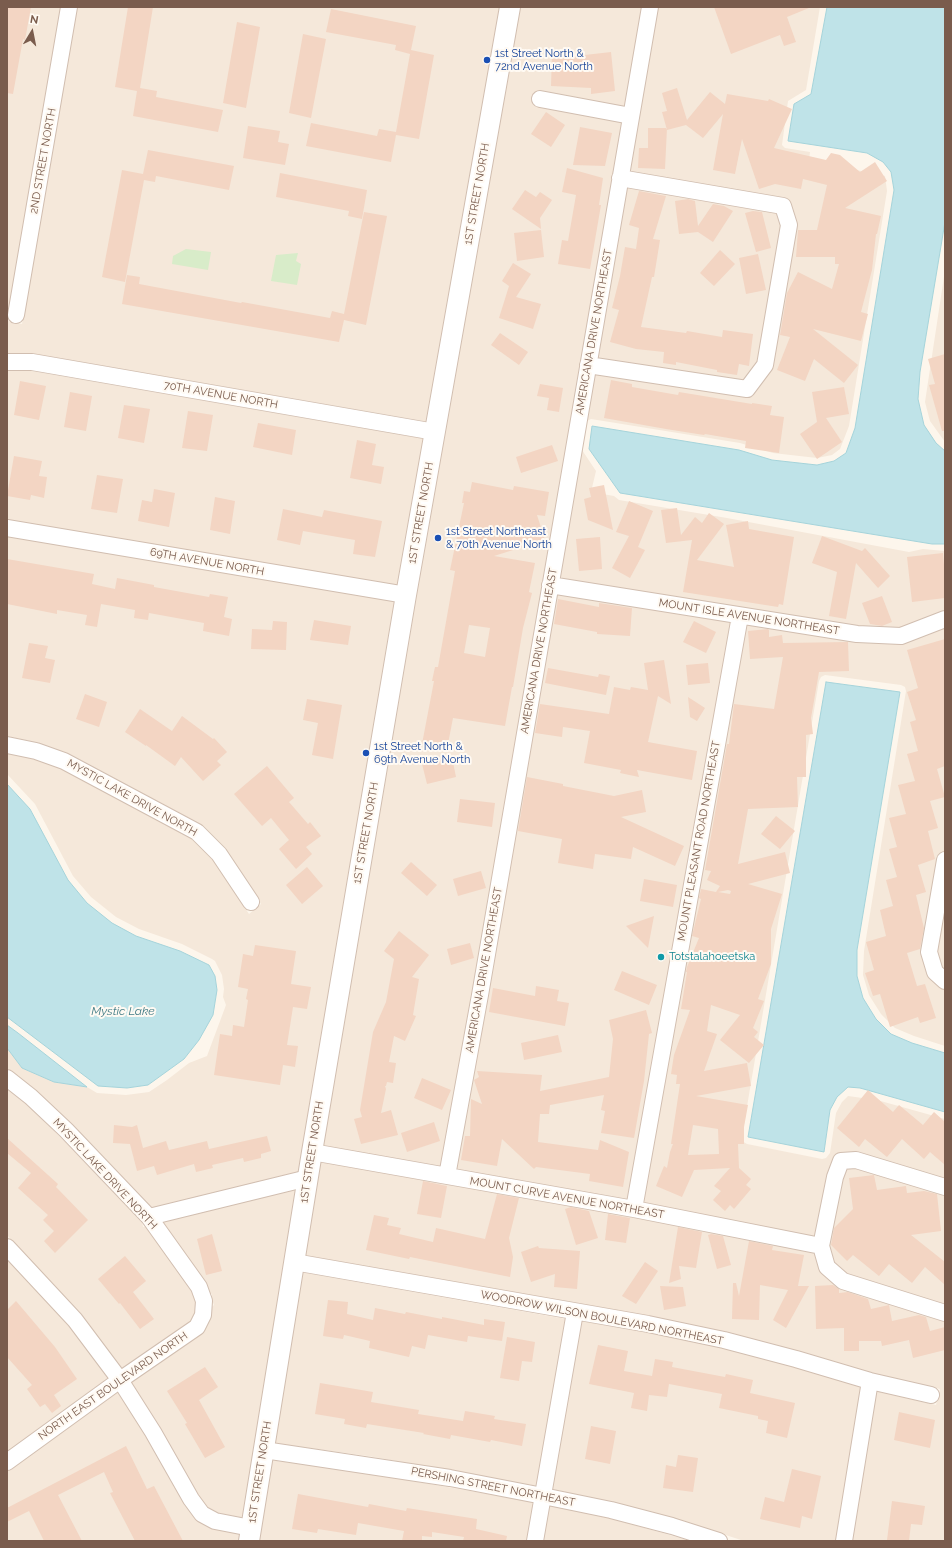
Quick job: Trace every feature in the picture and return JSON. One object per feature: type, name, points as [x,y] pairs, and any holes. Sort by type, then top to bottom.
[{"type":"street","name":"2ND STREET NORTH","points":[[16,315],[69,7]]},
{"type":"street","name":"1ST STREET NORTH","points":[[250,1534],[312,1152],[406,596],[510,7]]},
{"type":"street","name":"AMERICANA DRIVE NORTHEAST","points":[[447,1176],[480,995],[650,7]]},
{"type":"street","points":[[540,100],[631,116]]},
{"type":"street","points":[[588,365],[746,389],[765,365],[789,225],[783,206],[620,178]]},
{"type":"street","name":"70TH AVENUE NORTH","points":[[7,362],[32,362],[435,432]]},
{"type":"street","name":"69TH AVENUE NORTH","points":[[7,528],[406,596]]},
{"type":"street","name":"MOUNT ISLE AVENUE NORTHEAST","points":[[550,585],[856,634],[901,636],[945,619]]},
{"type":"street","name":"MOUNT PLEASANT ROAD NORTHEAST","points":[[634,1209],[740,616]]},
{"type":"street","name":"MYSTIC LAKE DRIVE NORTH","points":[[7,745],[36,751],[64,761],[197,832],[219,854],[251,902]]},
{"type":"street","points":[[945,860],[929,952],[935,972],[945,981]]},
{"type":"street","name":"MYSTIC LAKE DRIVE NORTH","points":[[7,1078],[31,1097],[66,1130],[149,1217],[199,1288],[204,1301]]},
{"type":"street","name":"MOUNT CURVE AVENUE NORTHEAST","points":[[312,1152],[634,1209],[821,1246]]},
{"type":"street","points":[[945,1187],[856,1160],[841,1161],[835,1177],[821,1246],[827,1267],[843,1281],[945,1313]]},
{"type":"street","points":[[149,1217],[308,1178]]},
{"type":"street","points":[[7,1246],[75,1320],[120,1380],[153,1432],[191,1499],[202,1514],[215,1521],[250,1534]]},
{"type":"street","name":"WOODROW WILSON BOULEVARD NORTHEAST","points":[[294,1262],[648,1324],[724,1340],[870,1381],[931,1395]]},
{"type":"street","name":"NORTH EAST BOULEVARD NORTH","points":[[7,1462],[120,1380],[197,1327],[203,1315],[204,1301]]},
{"type":"street","points":[[536,1541],[575,1312]]},
{"type":"street","points":[[844,1541],[870,1381]]},
{"type":"street","name":"PERSHING STREET NORTHEAST","points":[[264,1450],[450,1478],[543,1496],[626,1514],[672,1526],[719,1541]]},
{"type":"shaded area","points":[[7,7],[62,7],[8,321],[22,324],[77,7],[502,7],[429,422],[34,354],[7,354]]},
{"type":"shaded area","points":[[517,7],[820,7],[806,90],[788,101],[782,145],[785,148],[810,152],[809,160],[885,176],[887,191],[849,426],[840,449],[832,455],[817,458],[773,453],[740,443],[591,419],[587,421],[585,425],[582,450],[596,471],[591,492],[614,496],[619,500],[727,518],[909,552],[923,549],[945,551],[945,1046],[895,1028],[881,1014],[869,995],[863,975],[864,951],[906,691],[905,687],[901,685],[825,675],[821,677],[819,681],[742,1141],[747,1144],[822,1159],[826,1158],[830,1153],[836,1113],[842,1102],[848,1096],[877,1100],[945,1119],[945,1541],[852,1541],[876,1391],[936,1405],[940,1389],[872,1373],[726,1332],[650,1316],[302,1255]]},
{"type":"shaded area","points":[[945,270],[945,442],[930,421],[925,402]]},
{"type":"shaded area","points":[[7,370],[32,371],[426,439],[400,586],[7,520]]},
{"type":"shaded area","points":[[7,536],[398,602],[301,1171],[151,1208],[71,1124],[36,1090],[7,1068],[7,1048],[22,1068],[54,1082],[87,1087],[97,1093],[126,1095],[149,1092],[189,1063],[207,1056],[226,1005],[223,997],[224,989],[222,975],[215,961],[182,944],[139,929],[116,917],[91,897],[73,876],[35,804],[7,774],[7,753],[34,759],[62,769],[192,838],[213,860],[249,914],[261,904],[225,849],[200,824],[67,753],[38,743],[7,736]]},
{"type":"shaded area","points":[[7,1088],[26,1103],[142,1221],[143,1227],[146,1226],[192,1292],[197,1303],[196,1313],[192,1321],[121,1369],[80,1313],[7,1235]]},
{"type":"shaded area","points":[[298,1189],[245,1518],[217,1513],[206,1507],[197,1494],[159,1428],[130,1382],[214,1305],[212,1294],[209,1293],[162,1222]]},
{"type":"shaded area","points":[[7,1258],[69,1325],[109,1379],[7,1452]]},
{"type":"shaded area","points":[[300,1272],[566,1319],[537,1486],[368,1456],[272,1443]]},
{"type":"shaded area","points":[[581,1321],[647,1332],[722,1348],[861,1387],[837,1541],[744,1541],[674,1518],[612,1502],[552,1489]]},
{"type":"shaded area","points":[[117,1391],[147,1437],[196,1519],[213,1529],[242,1534],[241,1541],[7,1541],[7,1471]]},
{"type":"shaded area","points":[[270,1460],[366,1473],[534,1502],[528,1541],[256,1541]]},
{"type":"shaded area","points":[[549,1505],[609,1518],[691,1541],[543,1541]]},
{"type":"green space","points":[[186,249],[211,252],[208,270],[172,264],[173,256]]},
{"type":"green space","points":[[298,253],[296,261],[301,264],[297,285],[271,281],[276,255]]},
{"type":"water","points":[[827,7],[945,7],[945,222],[920,372],[918,399],[924,425],[936,443],[945,451],[945,544],[932,544],[620,493],[589,449],[592,426],[739,450],[772,460],[817,465],[834,461],[846,453],[855,428],[894,190],[891,172],[883,162],[867,153],[788,141],[794,104],[811,94]]},
{"type":"water","points":[[826,682],[900,692],[857,950],[857,976],[863,998],[876,1019],[891,1034],[912,1043],[945,1053],[945,1112],[860,1088],[848,1087],[837,1097],[830,1110],[824,1152],[748,1137]]},
{"type":"water","name":"Mystic Lake","points":[[7,784],[30,809],[68,880],[87,903],[112,923],[136,936],[180,951],[209,965],[215,976],[217,990],[213,1015],[199,1040],[184,1059],[148,1085],[127,1088],[98,1086],[7,1017]]},
{"type":"water","points":[[7,1025],[87,1087],[54,1082],[22,1068],[7,1048]]},
{"type":"building","points":[[7,7],[31,7],[25,40],[23,39],[13,94],[7,93]]},
{"type":"building","points":[[128,7],[153,7],[140,88],[157,91],[156,97],[223,110],[218,132],[133,116],[137,91],[115,87]]},
{"type":"building","points":[[714,7],[809,8],[787,17],[796,42],[784,46],[780,35],[731,54]]},
{"type":"building","points":[[331,9],[416,26],[411,50],[434,55],[419,139],[396,135],[391,162],[306,146],[311,123],[377,136],[379,129],[396,132],[410,54],[395,50],[396,45],[326,32]]},
{"type":"building","points":[[237,22],[260,27],[246,108],[223,103]]},
{"type":"building","points":[[303,34],[326,39],[311,118],[289,113]]},
{"type":"building","points":[[611,52],[615,91],[591,94],[591,88],[551,86],[552,53],[577,54],[576,56]]},
{"type":"building","points":[[677,88],[687,120],[710,92],[725,104],[727,94],[768,101],[769,99],[792,109],[774,148],[826,160],[831,153],[840,155],[860,172],[875,162],[887,181],[845,208],[881,216],[876,234],[872,270],[861,312],[868,314],[861,341],[813,329],[858,365],[844,383],[814,359],[805,381],[777,370],[790,337],[780,335],[787,293],[798,272],[832,289],[839,264],[835,264],[835,257],[796,257],[798,230],[817,230],[827,185],[803,179],[801,189],[775,184],[759,189],[742,139],[735,174],[713,170],[723,114],[703,138],[686,125],[667,130],[662,112],[667,111],[662,93]]},
{"type":"building","points":[[546,112],[565,125],[551,147],[531,134]]},
{"type":"building","points":[[248,126],[280,131],[278,142],[289,144],[285,165],[243,158]]},
{"type":"building","points":[[580,127],[612,133],[605,166],[573,165]]},
{"type":"building","points":[[648,128],[667,128],[665,169],[638,168],[639,148],[648,148]]},
{"type":"building","points":[[148,150],[234,166],[229,190],[156,176],[155,182],[144,180],[125,282],[102,277],[122,170],[143,174]]},
{"type":"building","points":[[567,168],[603,178],[599,205],[601,205],[590,269],[558,264],[562,240],[568,241],[576,195],[562,192]]},
{"type":"building","points":[[280,173],[367,190],[362,219],[348,216],[349,211],[276,197]]},
{"type":"building","points":[[525,190],[536,197],[540,192],[552,200],[540,218],[541,229],[512,209]]},
{"type":"building","points":[[639,191],[666,196],[653,239],[660,240],[654,277],[652,277],[641,327],[686,333],[687,331],[722,337],[723,330],[753,334],[749,366],[739,364],[737,375],[717,372],[717,370],[676,362],[676,365],[663,363],[664,352],[636,349],[610,342],[619,310],[612,308],[625,247],[636,249],[639,228],[629,225]]},
{"type":"building","points":[[688,199],[695,201],[698,226],[713,204],[724,206],[733,211],[713,242],[698,232],[679,234],[675,201]]},
{"type":"building","points":[[753,211],[762,212],[771,248],[756,252],[745,213]]},
{"type":"building","points":[[364,212],[387,216],[366,325],[344,320],[339,342],[122,304],[127,275],[140,277],[139,284],[241,303],[330,318],[332,311],[344,314]]},
{"type":"building","points":[[541,230],[544,257],[517,261],[514,233]]},
{"type":"building","points":[[720,250],[735,264],[714,286],[700,273]]},
{"type":"building","points":[[758,254],[766,290],[746,294],[739,258]]},
{"type":"building","points":[[513,263],[531,274],[516,297],[541,304],[533,329],[499,318],[509,286],[502,281]]},
{"type":"building","points":[[500,333],[528,352],[519,365],[491,345]]},
{"type":"building","points":[[945,354],[945,431],[942,431],[929,385],[935,384],[928,359]]},
{"type":"building","points":[[611,380],[632,384],[632,387],[678,395],[679,392],[772,406],[770,415],[784,417],[779,453],[745,448],[746,441],[604,418]]},
{"type":"building","points":[[20,381],[46,386],[39,420],[14,415]]},
{"type":"building","points":[[540,384],[563,388],[559,412],[547,410],[549,398],[537,396]]},
{"type":"building","points":[[844,387],[849,414],[826,418],[842,442],[817,459],[800,434],[817,422],[812,392]]},
{"type":"building","points":[[70,392],[92,396],[86,431],[64,427]]},
{"type":"building","points":[[124,405],[150,409],[144,443],[118,438]]},
{"type":"building","points":[[188,411],[213,415],[207,451],[182,448]]},
{"type":"building","points":[[258,423],[296,430],[292,455],[253,447]]},
{"type":"building","points":[[357,440],[376,444],[372,465],[384,467],[381,484],[350,478]]},
{"type":"building","points":[[552,445],[558,461],[521,473],[516,457]]},
{"type":"building","points":[[14,456],[42,461],[39,476],[47,477],[44,498],[31,495],[30,500],[7,496]]},
{"type":"building","points":[[97,475],[123,479],[117,513],[91,509]]},
{"type":"building","points":[[472,482],[513,490],[514,486],[549,492],[545,516],[537,515],[545,540],[494,556],[535,563],[529,592],[532,593],[523,628],[505,726],[453,718],[447,749],[422,744],[434,681],[432,681],[435,667],[438,667],[455,571],[450,570],[464,503],[462,503],[464,491],[470,492]],"holes":[[[469,625],[490,628],[485,657],[464,653]]]},
{"type":"building","points":[[604,485],[613,530],[588,520],[584,499],[591,497],[589,488]]},
{"type":"building","points":[[154,489],[175,493],[169,527],[138,521],[142,500],[152,502]]},
{"type":"building","points":[[215,497],[235,501],[230,534],[210,530]]},
{"type":"building","points":[[629,501],[653,511],[638,547],[645,550],[630,578],[612,568],[629,536],[616,532]]},
{"type":"building","points":[[677,508],[681,535],[695,517],[702,523],[709,513],[724,524],[697,560],[734,567],[726,525],[748,521],[749,529],[794,537],[783,605],[779,604],[778,607],[683,592],[692,540],[666,543],[661,510]]},
{"type":"building","points":[[283,509],[322,517],[324,510],[382,521],[375,557],[353,554],[355,540],[303,531],[300,545],[277,540]]},
{"type":"building","points":[[822,536],[862,551],[865,548],[890,576],[878,588],[856,563],[846,619],[829,616],[837,572],[812,563]]},
{"type":"building","points":[[600,537],[602,569],[579,571],[576,539]]},
{"type":"building","points":[[943,553],[945,598],[912,602],[907,557]]},
{"type":"building","points":[[7,559],[94,574],[92,584],[115,589],[117,578],[154,585],[154,587],[209,597],[210,594],[228,597],[224,617],[232,619],[229,636],[203,631],[204,623],[149,613],[148,620],[134,618],[135,610],[101,604],[97,627],[85,625],[87,615],[57,610],[57,614],[7,604]]},
{"type":"building","points":[[882,596],[892,622],[882,626],[870,624],[862,603]]},
{"type":"building","points":[[558,599],[599,607],[599,603],[632,608],[630,636],[597,634],[597,632],[554,624]]},
{"type":"building","points":[[314,620],[351,626],[348,645],[310,640]]},
{"type":"building","points":[[273,621],[287,622],[286,650],[251,649],[252,629],[272,630]]},
{"type":"building","points":[[694,621],[716,632],[706,653],[683,642]]},
{"type":"building","points":[[768,629],[769,637],[782,635],[783,643],[848,642],[849,671],[819,672],[811,718],[813,734],[806,735],[806,777],[797,777],[798,807],[748,809],[738,864],[785,852],[790,873],[748,884],[782,894],[771,929],[771,964],[758,999],[764,1001],[753,1028],[758,1032],[754,1037],[764,1045],[749,1063],[720,1040],[740,1015],[711,1005],[707,1031],[717,1034],[704,1071],[747,1063],[751,1086],[696,1096],[748,1105],[744,1127],[744,1144],[738,1144],[739,1168],[751,1179],[746,1185],[751,1189],[734,1209],[730,1205],[725,1211],[713,1200],[721,1191],[714,1186],[730,1168],[694,1170],[682,1197],[656,1186],[664,1166],[667,1168],[673,1144],[671,1144],[680,1084],[676,1084],[677,1075],[671,1074],[674,1055],[690,1010],[681,1009],[687,967],[699,938],[692,936],[701,899],[699,898],[701,889],[716,892],[720,886],[707,880],[711,871],[705,870],[727,744],[729,744],[734,704],[774,709],[783,657],[750,659],[748,631]],"holes":[[[728,890],[731,891],[730,894],[718,892]],[[693,1125],[718,1129],[719,1154],[688,1155]]]},
{"type":"building","points":[[945,639],[945,766],[937,769],[945,797],[930,801],[938,828],[928,831],[935,859],[918,865],[926,892],[916,895],[924,928],[920,949],[907,953],[917,986],[925,984],[936,1018],[920,1023],[918,1017],[890,1027],[880,994],[873,996],[865,973],[874,970],[866,942],[886,936],[880,910],[893,906],[886,880],[897,877],[889,849],[897,847],[889,818],[906,814],[898,785],[915,781],[907,754],[918,751],[910,722],[916,720],[907,692],[918,688],[907,650]]},
{"type":"building","points":[[29,643],[48,646],[45,658],[55,660],[50,683],[22,678]]},
{"type":"building","points":[[664,660],[671,704],[658,696],[648,742],[697,751],[692,780],[637,770],[639,777],[620,773],[621,770],[584,763],[590,731],[563,727],[562,737],[535,733],[540,704],[609,714],[614,687],[630,690],[631,687],[648,690],[644,663]]},
{"type":"building","points":[[708,663],[710,683],[688,685],[686,665]]},
{"type":"building","points":[[548,668],[598,677],[599,674],[610,676],[606,695],[545,683]]},
{"type":"building","points":[[85,694],[107,702],[99,727],[76,719]]},
{"type":"building","points":[[688,697],[705,708],[697,721],[690,717]]},
{"type":"building","points":[[307,699],[342,705],[333,759],[312,755],[318,723],[303,720]]},
{"type":"building","points":[[140,709],[172,731],[182,716],[213,739],[214,738],[227,752],[217,761],[221,765],[203,781],[181,757],[175,766],[125,732]]},
{"type":"building","points":[[452,757],[456,777],[427,784],[422,764]]},
{"type":"building","points":[[267,766],[294,798],[289,802],[308,824],[310,822],[321,836],[306,847],[312,854],[296,869],[279,849],[289,840],[271,818],[262,826],[234,794]]},
{"type":"building","points":[[527,777],[614,796],[642,790],[646,812],[621,817],[684,846],[675,866],[633,847],[631,859],[595,854],[593,869],[558,863],[562,839],[518,831]]},
{"type":"building","points":[[460,799],[495,803],[492,827],[457,822]]},
{"type":"building","points":[[776,816],[795,831],[780,849],[761,834]]},
{"type":"building","points":[[411,862],[437,885],[427,896],[401,873]]},
{"type":"building","points":[[307,867],[323,886],[302,904],[286,885]]},
{"type":"building","points":[[481,871],[486,888],[458,896],[453,879]]},
{"type":"building","points":[[644,879],[677,885],[673,907],[640,901]]},
{"type":"building","points":[[654,916],[648,948],[626,926]]},
{"type":"building","points":[[399,931],[429,955],[412,977],[419,979],[413,1015],[416,1016],[405,1041],[394,1036],[389,1062],[396,1063],[393,1083],[387,1082],[385,1086],[386,1089],[381,1113],[391,1110],[398,1135],[361,1144],[354,1119],[362,1117],[360,1110],[373,1032],[386,1002],[394,959],[384,951]]},
{"type":"building","points":[[470,943],[474,958],[451,965],[447,949]]},
{"type":"building","points":[[255,945],[296,951],[291,984],[311,987],[307,1009],[293,1007],[287,1045],[298,1046],[295,1067],[283,1065],[280,1085],[214,1075],[220,1034],[232,1036],[233,1025],[244,1027],[248,989],[238,987],[243,954],[253,956]]},
{"type":"building","points":[[622,971],[657,985],[649,1005],[614,990]]},
{"type":"building","points":[[536,986],[559,990],[557,1001],[569,1003],[565,1026],[489,1012],[493,988],[535,996]]},
{"type":"building","points":[[646,1010],[652,1033],[649,1034],[644,1081],[634,1138],[601,1133],[605,1111],[601,1110],[604,1095],[550,1105],[549,1114],[540,1114],[538,1142],[598,1150],[600,1140],[629,1152],[623,1187],[589,1181],[590,1174],[536,1167],[534,1169],[502,1139],[497,1166],[461,1160],[465,1136],[470,1136],[471,1099],[482,1104],[474,1080],[479,1077],[477,1071],[542,1075],[540,1091],[609,1077],[613,1039],[609,1020]]},
{"type":"building","points":[[558,1035],[562,1052],[524,1060],[521,1043]]},
{"type":"building","points":[[422,1078],[451,1090],[442,1110],[414,1098]]},
{"type":"building","points":[[868,1090],[893,1112],[899,1105],[923,1125],[934,1112],[945,1122],[945,1165],[930,1152],[924,1159],[902,1139],[887,1157],[865,1139],[859,1147],[837,1128]]},
{"type":"building","points":[[434,1122],[440,1141],[407,1152],[401,1133]]},
{"type":"building","points":[[114,1125],[132,1127],[137,1125],[143,1148],[166,1141],[169,1150],[207,1141],[209,1149],[267,1136],[271,1151],[261,1154],[261,1158],[244,1162],[243,1158],[212,1165],[213,1168],[196,1172],[194,1164],[157,1175],[154,1166],[137,1171],[130,1144],[113,1143]]},
{"type":"building","points":[[7,1138],[58,1184],[56,1187],[88,1220],[55,1253],[44,1241],[54,1231],[43,1220],[48,1215],[18,1188],[31,1173],[7,1153]]},
{"type":"building","points":[[874,1175],[877,1190],[906,1186],[907,1193],[924,1191],[937,1194],[941,1231],[911,1235],[945,1262],[945,1285],[925,1267],[912,1283],[889,1264],[879,1276],[853,1255],[847,1261],[831,1245],[834,1228],[853,1209],[849,1178]]},
{"type":"building","points":[[423,1181],[447,1186],[441,1218],[417,1214]]},
{"type":"building","points":[[497,1194],[519,1198],[509,1238],[513,1257],[510,1277],[410,1257],[409,1259],[366,1250],[374,1215],[389,1218],[387,1225],[401,1228],[399,1234],[433,1242],[436,1228],[485,1239]]},
{"type":"building","points":[[571,1207],[589,1211],[598,1238],[576,1245],[565,1209]]},
{"type":"building","points":[[608,1214],[630,1218],[626,1243],[605,1240]]},
{"type":"building","points":[[678,1227],[702,1232],[696,1268],[679,1266],[681,1279],[669,1283]]},
{"type":"building","points":[[212,1234],[222,1271],[206,1275],[197,1239]]},
{"type":"building","points":[[708,1235],[723,1236],[731,1265],[717,1269]]},
{"type":"building","points":[[749,1241],[773,1246],[772,1250],[804,1255],[798,1286],[809,1286],[786,1328],[773,1320],[788,1290],[760,1285],[759,1320],[732,1319],[733,1283],[736,1283],[739,1296]]},
{"type":"building","points":[[538,1246],[539,1248],[580,1251],[577,1289],[554,1287],[555,1274],[531,1282],[521,1252]]},
{"type":"building","points":[[125,1256],[146,1281],[133,1292],[154,1319],[140,1329],[120,1303],[119,1304],[98,1279]]},
{"type":"building","points":[[645,1262],[658,1271],[636,1304],[622,1296]]},
{"type":"building","points":[[833,1285],[839,1289],[839,1293],[848,1292],[868,1299],[871,1309],[889,1305],[892,1321],[919,1315],[926,1317],[930,1331],[945,1327],[945,1350],[913,1358],[909,1340],[882,1346],[881,1341],[859,1341],[859,1351],[844,1351],[844,1328],[816,1329],[815,1286]]},
{"type":"building","points":[[660,1286],[683,1287],[686,1306],[664,1310]]},
{"type":"building","points":[[328,1300],[348,1302],[347,1314],[373,1320],[375,1308],[442,1319],[442,1317],[484,1325],[484,1319],[505,1322],[502,1341],[468,1336],[467,1342],[428,1335],[425,1349],[412,1346],[409,1357],[369,1348],[370,1341],[344,1335],[343,1339],[323,1336]]},
{"type":"building","points":[[16,1301],[55,1347],[77,1379],[54,1395],[61,1406],[52,1413],[45,1404],[40,1407],[27,1389],[32,1385],[7,1357],[7,1310]]},
{"type":"building","points":[[507,1337],[535,1342],[532,1362],[522,1361],[519,1381],[500,1378]]},
{"type":"building","points":[[598,1345],[628,1351],[624,1371],[652,1376],[655,1359],[673,1362],[672,1367],[725,1377],[726,1374],[753,1380],[750,1393],[795,1403],[787,1438],[766,1433],[768,1421],[758,1419],[758,1416],[719,1408],[722,1394],[669,1384],[667,1397],[649,1395],[647,1411],[631,1408],[634,1393],[589,1384]]},
{"type":"building","points":[[205,1367],[218,1387],[199,1400],[225,1447],[205,1458],[185,1424],[187,1423],[167,1391]]},
{"type":"building","points":[[320,1383],[373,1392],[371,1402],[419,1410],[418,1414],[463,1421],[465,1411],[495,1416],[494,1419],[526,1424],[522,1446],[451,1435],[450,1439],[423,1434],[424,1433],[367,1424],[366,1428],[344,1424],[345,1419],[315,1414]]},
{"type":"building","points":[[899,1412],[935,1420],[930,1448],[894,1440]]},
{"type":"building","points":[[591,1426],[616,1431],[610,1464],[585,1459]]},
{"type":"building","points":[[126,1446],[147,1489],[154,1486],[183,1541],[135,1541],[110,1493],[113,1492],[104,1472],[58,1495],[82,1541],[44,1541],[29,1511],[7,1522],[7,1508]]},
{"type":"building","points":[[678,1455],[698,1458],[693,1492],[663,1488],[666,1465],[676,1467]]},
{"type":"building","points":[[792,1469],[821,1476],[812,1519],[802,1516],[800,1528],[760,1519],[765,1497],[784,1502]]},
{"type":"building","points":[[298,1494],[368,1507],[369,1504],[406,1511],[407,1508],[477,1519],[476,1529],[507,1536],[506,1541],[463,1541],[464,1537],[432,1532],[432,1537],[422,1536],[422,1541],[402,1541],[404,1531],[358,1523],[356,1535],[318,1529],[317,1533],[292,1529]]},
{"type":"building","points":[[892,1501],[925,1506],[922,1525],[911,1524],[909,1541],[887,1540]]},
{"type":"place","name":"1st Street North & 72nd Avenue North","points":[[487,60]]},
{"type":"place","name":"1st Street Northeast & 70th Avenue North","points":[[438,538]]},
{"type":"place","name":"1st Street North & 69th Avenue North","points":[[366,753]]},
{"type":"place","name":"Totstalahoeetska","points":[[661,957]]}]
